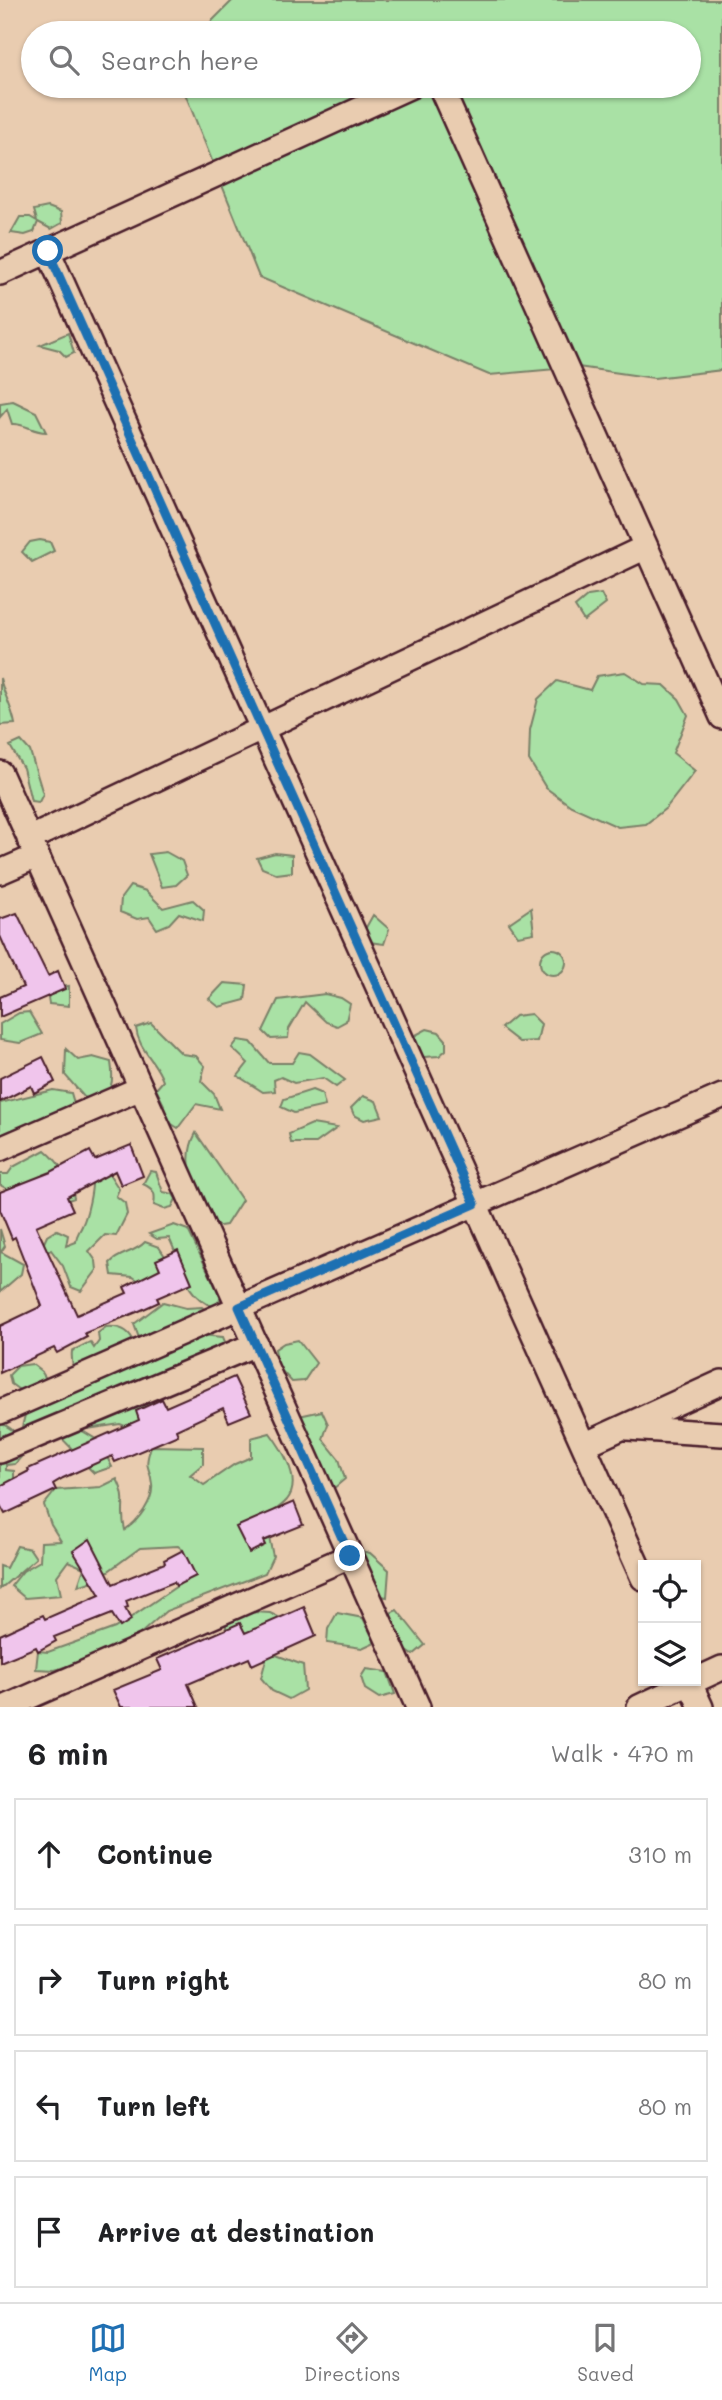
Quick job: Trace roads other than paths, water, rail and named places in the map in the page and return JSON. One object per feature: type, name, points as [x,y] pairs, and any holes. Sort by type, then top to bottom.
[{"type":"street","points":[[0,273],[385,98]]},
{"type":"street","points":[[444,98],[722,717]]},
{"type":"street","points":[[48,251],[638,1567]]},
{"type":"street","points":[[0,872],[33,847],[262,728],[646,547]]},
{"type":"street","points":[[0,774],[418,1707]]},
{"type":"street","points":[[0,1149],[141,1087]]},
{"type":"street","points":[[0,1412],[722,1096]]},
{"type":"street","points":[[0,1451],[256,1344]]},
{"type":"street","points":[[584,1445],[722,1382]]},
{"type":"street","points":[[622,1428],[722,1434]]},
{"type":"street","points":[[6,1707],[350,1556]]},
{"type":"street","points":[[701,1677],[722,1668]]},
{"type":"street","points":[[639,1707],[682,1686]]},
{"type":"street","points":[[694,1686],[701,1707]]}]
